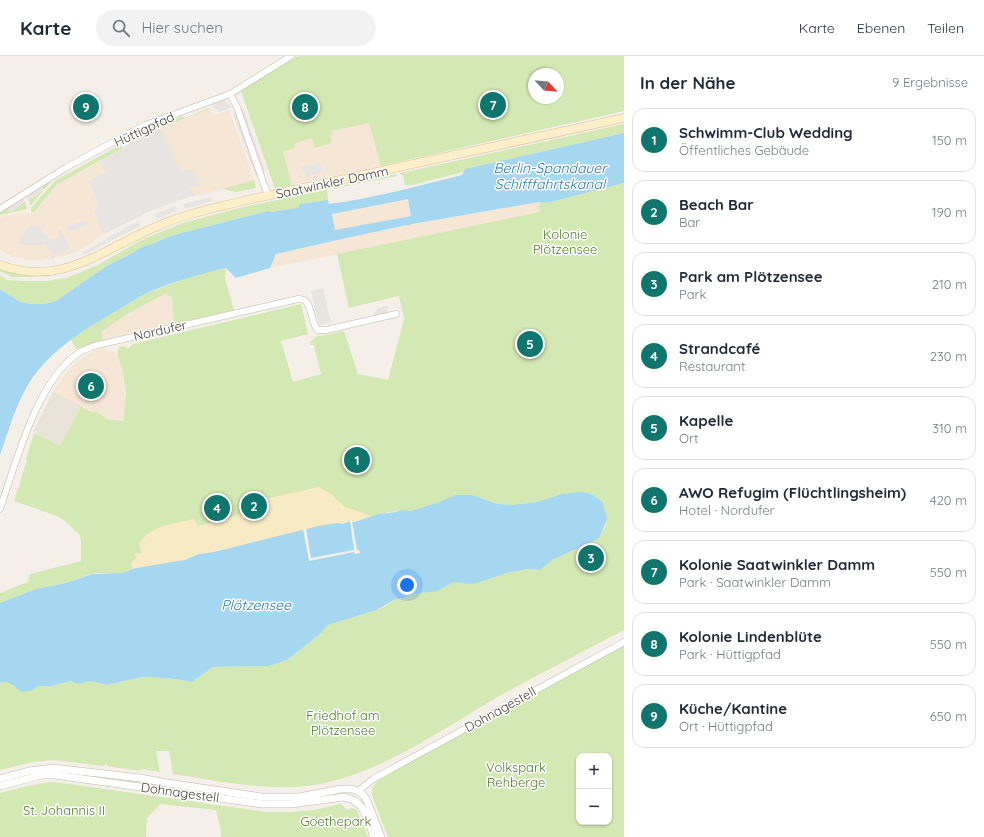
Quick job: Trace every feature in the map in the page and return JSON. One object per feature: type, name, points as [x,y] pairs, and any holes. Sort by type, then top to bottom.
[{"type":"main road","name":"Saatwinkler Damm","points":[[0,265],[26,271],[49,272],[80,264],[151,229],[181,217],[268,196],[624,118]]},
{"type":"main road","name":"Saatwinkler Damm","points":[[0,261],[16,266],[49,272]]},
{"type":"street","name":"Hüttigpfad","points":[[0,209],[67,167],[145,125],[230,94],[291,56]]},
{"type":"street","points":[[230,94],[237,106],[268,196]]},
{"type":"street","name":"Nordufer","points":[[0,509],[27,430],[39,403],[62,368],[78,353],[92,347],[114,341],[302,298],[307,302],[314,325],[318,330],[326,330],[396,314]]},
{"type":"street","name":"Dohnagestell","points":[[0,786],[42,775],[55,775],[256,803],[291,804],[338,797],[352,798],[373,779],[624,642]]},
{"type":"street","name":"Dohnagestell","points":[[0,779],[28,771],[53,768],[140,778],[262,797],[299,797],[341,789],[358,791]]},
{"type":"street","points":[[358,791],[367,801],[381,837]]},
{"type":"street","points":[[352,798],[359,803],[364,811],[374,837]]},
{"type":"shaded area","points":[[222,98],[232,107],[220,112],[209,103]]},
{"type":"shaded area","points":[[239,107],[244,110],[265,171],[264,177]]},
{"type":"shaded area","points":[[235,108],[259,178],[255,174],[233,114]]},
{"type":"shaded area","points":[[210,109],[213,116],[229,110],[254,180],[238,186],[181,199],[150,211],[104,234],[78,251],[62,257],[42,260],[28,260],[14,257],[0,250],[0,217],[21,213],[31,214],[56,185],[100,162],[147,133]]},
{"type":"shaded area","points":[[369,122],[381,166],[292,185],[283,151],[295,148],[294,144],[312,138],[331,143],[331,131]]},
{"type":"shaded area","points":[[160,128],[182,172],[192,168],[200,185],[190,188],[194,195],[150,211],[104,234],[94,210],[100,207],[89,181],[106,172],[100,162],[147,133]]},
{"type":"shaded area","points":[[320,163],[322,172],[306,177],[301,167]]},
{"type":"shaded area","points":[[42,186],[44,190],[29,200],[26,196]]},
{"type":"shaded area","points":[[212,197],[212,201],[185,209],[183,204]]},
{"type":"shaded area","points":[[23,198],[25,202],[10,212],[8,208]]},
{"type":"shaded area","points":[[407,199],[411,216],[335,230],[332,214]]},
{"type":"shaded area","points":[[539,202],[541,212],[270,268],[276,254],[412,224]]},
{"type":"shaded area","points":[[176,206],[177,211],[157,219],[155,214]]},
{"type":"shaded area","points":[[85,220],[87,224],[70,232],[67,227]]},
{"type":"shaded area","points":[[139,221],[140,226],[108,242],[107,238]]},
{"type":"shaded area","points":[[39,225],[50,241],[60,237],[58,232],[61,230],[70,249],[58,255],[56,251],[55,258],[52,259],[51,251],[48,249],[47,244],[35,245],[22,244],[19,242],[26,229]]},
{"type":"shaded area","points":[[105,240],[107,243],[84,255],[82,253]]},
{"type":"shaded area","points":[[323,288],[331,322],[319,325],[311,291]]},
{"type":"shaded area","points":[[166,293],[169,296],[172,295],[174,324],[141,330],[103,340],[100,332],[127,314]]},
{"type":"shaded area","points":[[389,305],[386,310],[388,311],[386,314],[372,317],[378,308]]},
{"type":"shaded area","points":[[105,348],[108,352],[112,351],[117,354],[122,368],[126,402],[124,421],[107,419],[97,412],[91,412],[53,392],[67,371],[79,360],[95,350]]},
{"type":"shaded area","points":[[53,392],[81,405],[60,447],[33,432]]},
{"type":"green space","points":[[298,56],[624,56],[624,111],[381,166],[369,123],[331,131],[332,135],[330,136],[332,143],[315,148],[312,138],[294,144],[295,148],[283,151],[292,185],[275,189],[241,91]]},
{"type":"green space","points":[[209,108],[210,109],[147,133],[128,145],[127,141],[147,129],[182,116],[185,118]]},
{"type":"green space","points":[[624,124],[624,133],[465,169],[463,172],[412,185],[405,185],[403,175],[401,175],[401,173]]},
{"type":"green space","points":[[120,145],[123,148],[56,185],[34,212],[31,212],[31,208],[56,180]]},
{"type":"green space","points":[[396,174],[397,176],[327,190],[328,200],[300,204],[298,208],[271,212],[268,211],[185,232],[168,237],[150,245],[143,246],[131,254],[108,265],[56,301],[44,304],[20,302],[0,289],[0,275],[7,280],[22,281],[47,281],[66,278],[96,266],[141,240],[183,223],[231,210]]},
{"type":"green space","points":[[254,180],[256,188],[236,192],[223,189]]},
{"type":"green space","points":[[50,181],[51,182],[44,190],[42,186]]},
{"type":"green space","points":[[624,183],[624,630],[512,689],[408,750],[362,772],[338,780],[314,785],[279,787],[244,785],[173,774],[169,751],[156,751],[160,772],[141,769],[140,771],[107,766],[107,764],[104,766],[53,760],[32,762],[0,770],[0,683],[2,682],[6,681],[14,686],[35,688],[38,686],[52,686],[70,681],[78,684],[91,681],[107,685],[142,677],[192,682],[213,667],[269,666],[287,660],[320,634],[328,625],[384,607],[396,599],[406,598],[412,594],[443,588],[454,582],[480,582],[507,573],[527,569],[537,570],[552,560],[587,545],[599,538],[605,527],[607,519],[603,502],[588,493],[562,494],[537,502],[512,505],[497,504],[472,495],[411,511],[397,511],[381,514],[132,569],[122,573],[96,573],[87,575],[66,583],[36,589],[0,603],[0,593],[28,582],[30,574],[81,561],[80,535],[65,521],[57,516],[14,501],[34,433],[60,446],[81,406],[91,412],[97,412],[107,419],[124,421],[126,393],[122,368],[117,354],[119,347],[125,346],[128,349],[133,344],[301,304],[308,334],[281,341],[293,382],[321,374],[314,345],[311,345],[310,342],[317,335],[320,336],[344,331],[358,374],[388,380],[404,319],[399,296],[349,308],[337,254],[540,212],[539,202],[547,203]]},
{"type":"green space","points":[[44,190],[30,206],[29,200]]},
{"type":"green space","points":[[25,202],[27,209],[0,215],[0,213],[8,208],[10,212]]},
{"type":"green space","points":[[0,268],[18,274],[34,276],[12,277],[0,271]]},
{"type":"green space","points":[[226,268],[225,279],[234,310],[174,324],[172,296],[169,296],[166,293],[127,314],[101,332],[103,340],[76,349],[71,339],[147,293],[195,275]]},
{"type":"green space","name":"Volkspark Rehberge","points":[[624,645],[624,837],[388,837],[372,795],[372,788],[378,780]]},
{"type":"green space","points":[[52,782],[266,812],[314,810],[341,804],[347,810],[351,808],[357,810],[368,837],[221,837],[221,830],[216,810],[160,804],[147,818],[146,837],[0,837],[0,793],[27,786]]},
{"type":"sand","points":[[319,487],[331,494],[345,507],[373,516],[343,525],[338,523],[319,526],[214,552],[199,554],[185,560],[132,569],[131,563],[137,557],[134,554],[142,553],[139,544],[149,533],[156,529],[193,519],[198,526],[241,514],[252,508],[251,502]]},
{"type":"water","name":"Berlin-Spandauer Schifffahrtskanal","points":[[624,133],[624,183],[547,203],[539,202],[412,224],[276,254],[270,268],[236,278],[226,268],[166,285],[147,293],[78,334],[43,365],[33,377],[21,398],[0,455],[0,289],[20,302],[44,304],[56,301],[108,265],[131,254],[143,246],[150,245],[168,237],[268,211],[271,212],[298,208],[300,204],[328,200],[329,204],[396,191],[462,175],[465,169]],"holes":[[[408,199],[411,216],[335,230],[332,214]]]},
{"type":"water","name":"Plötzensee","points":[[581,492],[593,495],[603,502],[607,519],[599,538],[592,542],[552,560],[540,570],[527,569],[507,573],[470,584],[454,582],[437,591],[412,594],[405,598],[396,599],[376,610],[328,625],[320,634],[287,660],[269,666],[213,667],[192,682],[152,677],[142,677],[107,685],[91,681],[78,684],[70,681],[52,686],[38,686],[33,690],[22,692],[12,684],[7,682],[0,683],[0,603],[36,589],[66,583],[92,574],[122,573],[136,568],[185,560],[199,554],[214,552],[319,526],[338,523],[343,524],[350,521],[354,522],[379,514],[402,510],[411,511],[456,495],[472,495],[497,504],[512,505],[537,502],[562,494]]},
{"type":"pier","points":[[350,521],[352,521],[357,550],[359,550],[360,553],[355,554],[354,552],[309,561],[303,529],[306,528],[311,558],[354,550]]},
{"type":"place","name":"Kolonie Saatwinkler Damm","points":[[493,105]]},
{"type":"place","name":"Küche/Kantine","points":[[86,107]]},
{"type":"place","name":"Kolonie Lindenblüte","points":[[305,107]]},
{"type":"place","name":"Kapelle","points":[[530,344]]},
{"type":"place","name":"AWO Refugim (Flüchtlingsheim)","points":[[91,386]]},
{"type":"place","name":"Schwimm-Club Wedding","points":[[357,460]]},
{"type":"place","name":"Beach Bar","points":[[254,506]]},
{"type":"place","name":"Strandcafé","points":[[217,508]]},
{"type":"place","name":"Park am Plötzensee","points":[[591,558]]},
{"type":"park label","name":"Kolonie Plötzensee","points":[[565,242]]},
{"type":"park label","name":"Friedhof am Plötzensee","points":[[343,722]]},
{"type":"park label","name":"St. Johannis II","points":[[64,810]]},
{"type":"park label","name":"Goethepark","points":[[336,821]]}]
